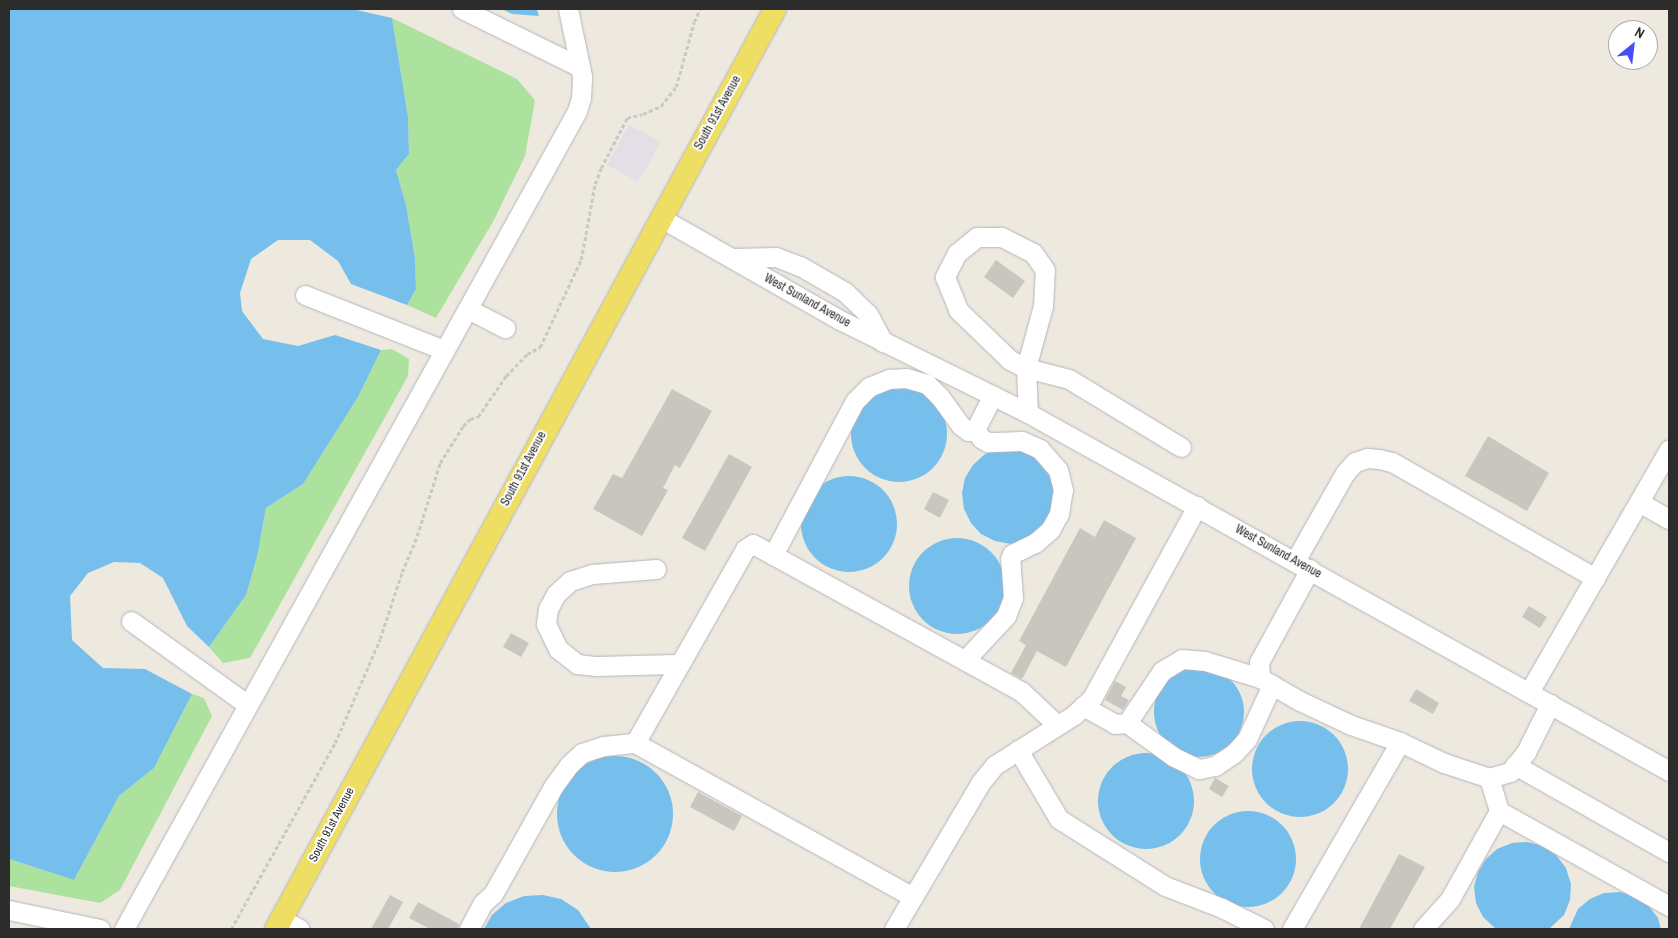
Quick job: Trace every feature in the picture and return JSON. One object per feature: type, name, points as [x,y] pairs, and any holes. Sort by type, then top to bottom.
[{"type":"main road","name":"South 91st Avenue","points":[[286,926],[661,218],[775,9]]},
{"type":"street","points":[[462,9],[580,67]]},
{"type":"street","points":[[124,929],[577,111],[581,98],[580,67],[568,9]]},
{"type":"street","name":"West Sunland Avenue","points":[[661,218],[732,258],[746,279],[809,318],[832,330],[883,342],[1028,413],[1669,771]]},
{"type":"street","points":[[1028,413],[1026,368],[1043,306],[1045,270],[1033,253],[1001,237],[977,237],[957,253],[946,277],[958,310],[1010,360],[1026,368],[1069,379],[1181,447]]},
{"type":"street","name":"West Sunland Avenue","points":[[732,258],[776,257],[787,260],[850,297],[868,314],[883,342]]},
{"type":"street","points":[[305,295],[444,350]]},
{"type":"street","points":[[468,309],[505,328]]},
{"type":"street","points":[[773,555],[855,401],[869,387],[888,379],[906,378],[926,384],[940,396],[960,425],[968,431],[975,430]]},
{"type":"street","points":[[975,430],[993,395]]},
{"type":"street","points":[[964,660],[1006,616],[1013,598],[1010,559],[1012,554],[1035,543],[1050,530],[1059,514],[1063,490],[1058,470],[1040,449],[1022,441],[988,442],[982,439],[975,430]]},
{"type":"street","points":[[1529,692],[1669,450]]},
{"type":"street","points":[[1083,706],[1115,724],[1127,723],[1174,757],[1199,769],[1215,766],[1234,753],[1247,739],[1266,682],[1259,662],[1345,473],[1355,462],[1367,458],[1392,462],[1595,578]]},
{"type":"street","points":[[1639,502],[1669,519]]},
{"type":"street","points":[[894,929],[980,782],[995,765],[1057,726],[1092,698],[1197,506]]},
{"type":"street","points":[[635,743],[745,549],[753,544],[1022,692],[1057,726]]},
{"type":"street","points":[[656,569],[592,574],[570,581],[556,594],[548,609],[546,624],[558,649],[577,664],[596,666],[675,664],[679,666]]},
{"type":"street","points":[[131,621],[248,705]]},
{"type":"street","points":[[1127,723],[1162,671],[1182,660],[1205,661],[1266,682],[1300,701],[1351,725],[1400,742],[1444,764],[1489,778],[1510,772],[1526,752],[1550,704]]},
{"type":"street","points":[[1292,929],[1400,742]]},
{"type":"street","points":[[469,929],[483,903],[493,894],[553,787],[569,765],[582,753],[604,746],[635,743],[913,897]]},
{"type":"street","points":[[1018,750],[1059,819],[1165,886],[1222,908],[1264,929]]},
{"type":"street","points":[[1515,765],[1669,852]]},
{"type":"street","points":[[1489,778],[1499,811],[1669,906]]},
{"type":"street","points":[[1423,929],[1450,899],[1499,811]]},
{"type":"street","points":[[9,910],[100,929]]},
{"type":"path","points":[[231,929],[335,743],[380,640],[440,463],[463,426],[470,420],[478,417],[506,376],[527,354],[540,347],[581,260],[595,184],[601,168],[627,118],[643,114],[661,106],[676,87],[694,22],[700,9]]},
{"type":"shaded area","points":[[629,125],[661,142],[638,182],[607,165]]},
{"type":"green space","points":[[392,18],[517,79],[535,100],[525,156],[494,220],[436,318],[407,305],[416,289],[415,258],[406,205],[396,170],[409,154],[408,117]]},
{"type":"green space","points":[[392,349],[409,359],[408,376],[250,658],[223,663],[209,647],[246,595],[257,557],[266,508],[303,484],[358,397],[381,350]]},
{"type":"green space","points":[[192,694],[204,698],[212,716],[120,890],[100,903],[9,886],[9,859],[74,880],[119,796],[154,768]]},
{"type":"water","points":[[9,9],[352,9],[392,18],[408,117],[409,154],[396,170],[406,205],[415,258],[416,289],[407,305],[351,284],[338,261],[310,240],[278,240],[251,259],[240,293],[242,311],[263,339],[298,346],[335,335],[381,350],[358,397],[303,484],[266,508],[257,557],[246,595],[209,647],[187,626],[163,578],[140,563],[114,562],[88,573],[70,596],[72,640],[103,668],[145,669],[192,694],[154,768],[119,796],[74,880],[9,859]]},
{"type":"water","points":[[502,9],[537,9],[539,16],[512,14]]},
{"type":"water","points":[[899,386],[917,390],[933,400],[943,416],[947,434],[943,452],[933,468],[917,478],[899,482],[881,478],[865,468],[855,452],[851,434],[855,416],[865,400],[881,390]]},
{"type":"water","points":[[1015,448],[1044,461],[1058,489],[1051,521],[1027,541],[1011,544],[995,541],[981,534],[971,523],[964,509],[962,493],[965,478],[973,465],[985,454],[999,449]]},
{"type":"water","points":[[849,476],[867,480],[883,490],[893,506],[897,524],[893,542],[883,558],[867,568],[849,572],[831,568],[815,558],[805,542],[801,524],[805,506],[815,490],[831,480]]},
{"type":"water","points":[[957,538],[975,542],[991,552],[1001,568],[1005,586],[1001,604],[991,620],[975,630],[957,634],[939,630],[923,620],[913,604],[909,586],[913,568],[923,552],[939,542]]},
{"type":"water","points":[[1199,667],[1216,670],[1231,680],[1241,695],[1244,712],[1241,729],[1231,744],[1216,754],[1199,757],[1182,754],[1167,744],[1157,729],[1154,712],[1157,695],[1167,680],[1182,670]]},
{"type":"water","points":[[1300,721],[1318,725],[1334,735],[1344,751],[1348,769],[1344,787],[1334,803],[1318,813],[1300,817],[1282,813],[1266,803],[1256,787],[1252,769],[1256,751],[1266,735],[1282,725]]},
{"type":"water","points":[[1146,753],[1164,757],[1180,767],[1190,783],[1194,801],[1190,819],[1180,835],[1164,845],[1146,849],[1128,845],[1112,835],[1102,819],[1098,801],[1102,783],[1112,767],[1128,757]]},
{"type":"water","points":[[615,756],[637,760],[656,773],[669,792],[673,814],[669,836],[656,855],[637,868],[615,872],[593,868],[574,855],[561,836],[557,814],[561,792],[574,773],[593,760]]},
{"type":"water","points":[[1248,811],[1266,815],[1282,825],[1292,841],[1296,859],[1292,877],[1282,893],[1266,903],[1248,907],[1230,903],[1214,893],[1204,877],[1200,859],[1204,841],[1214,825],[1230,815]]},
{"type":"water","points":[[1527,842],[1543,846],[1556,855],[1566,868],[1571,884],[1570,900],[1564,915],[1549,929],[1496,929],[1483,917],[1476,903],[1474,887],[1478,872],[1486,859],[1497,849],[1512,843]]},
{"type":"water","points":[[1620,892],[1635,896],[1648,905],[1658,918],[1661,929],[1569,929],[1578,909],[1590,899],[1604,893]]},
{"type":"water","points":[[543,895],[561,899],[578,910],[591,929],[484,929],[492,915],[506,903],[524,896]]},
{"type":"building","points":[[996,260],[1025,281],[1013,298],[984,277]]},
{"type":"building","points":[[672,389],[712,411],[680,468],[675,465],[663,488],[668,490],[642,536],[593,509],[613,474],[622,478]]},
{"type":"building","points":[[1488,436],[1549,473],[1527,511],[1465,476]]},
{"type":"building","points":[[729,454],[752,467],[705,551],[682,538]]},
{"type":"building","points":[[933,492],[949,500],[940,518],[924,509]]},
{"type":"building","points":[[1104,520],[1136,538],[1066,667],[1037,651],[1022,679],[1011,673],[1026,645],[1019,641],[1080,528],[1095,537]]},
{"type":"building","points":[[1529,606],[1547,617],[1540,628],[1522,617]]},
{"type":"building","points":[[511,633],[529,643],[521,657],[503,647]]},
{"type":"building","points":[[1115,681],[1126,687],[1121,696],[1129,700],[1123,710],[1105,700]]},
{"type":"building","points":[[1416,689],[1439,703],[1433,714],[1409,701]]},
{"type":"building","points":[[1215,778],[1229,786],[1222,797],[1209,789]]},
{"type":"building","points":[[698,792],[742,816],[734,831],[690,807]]},
{"type":"building","points":[[1399,854],[1425,867],[1390,929],[1359,929]]},
{"type":"building","points":[[390,895],[403,902],[388,929],[371,929]]},
{"type":"building","points":[[418,902],[459,924],[458,929],[430,929],[409,918]]}]
